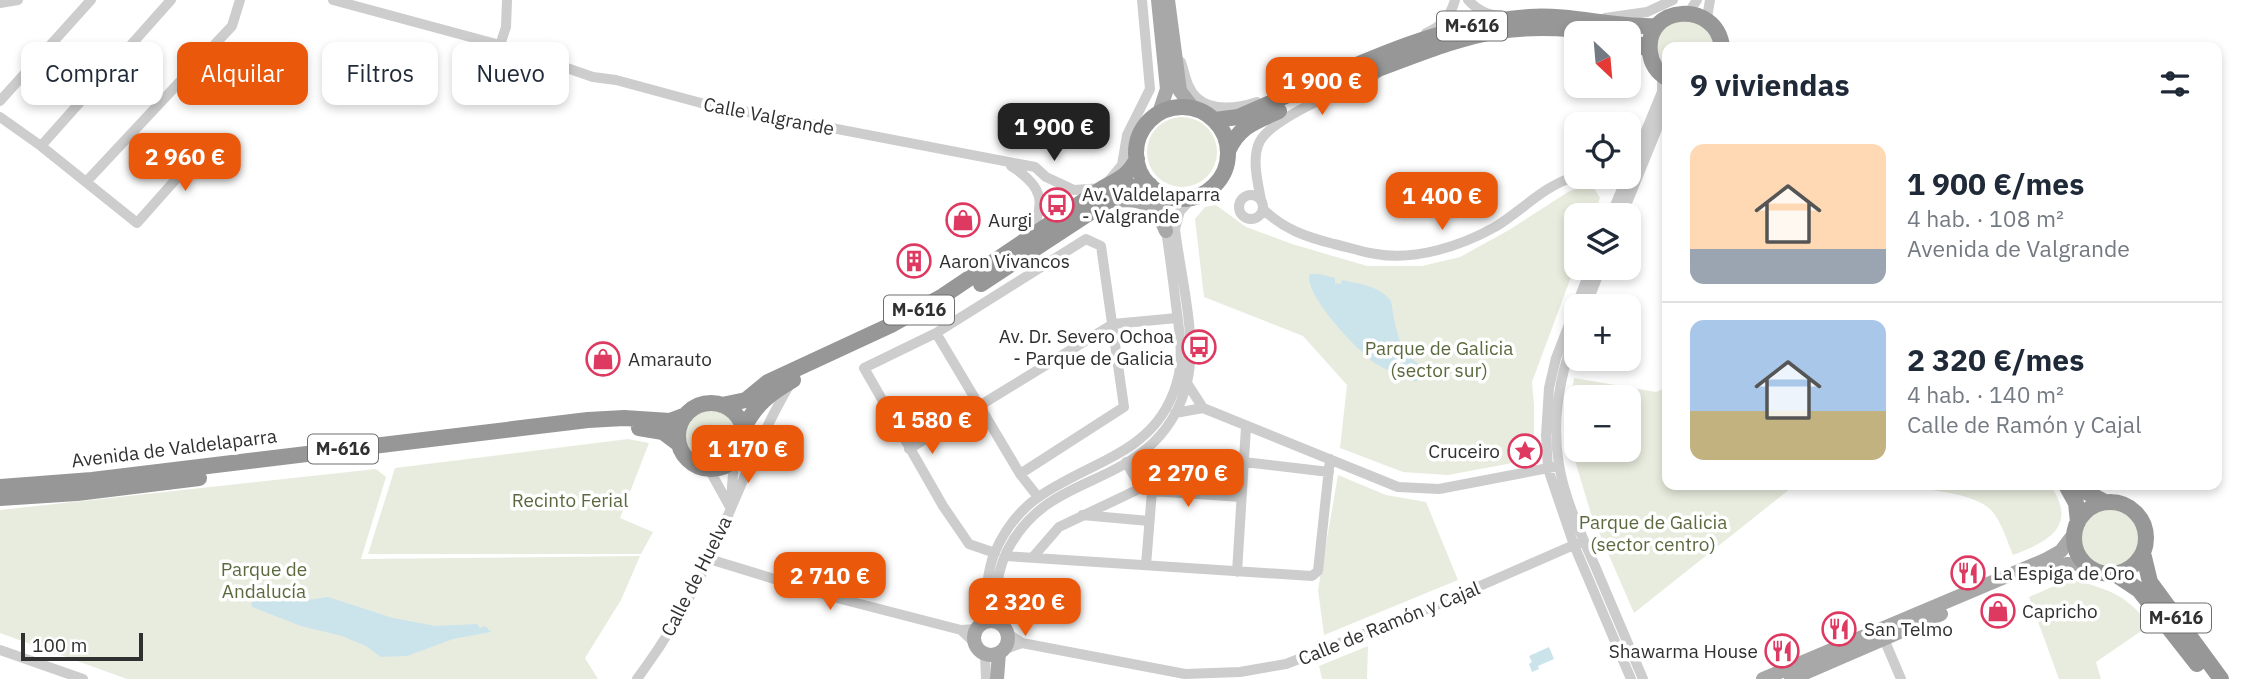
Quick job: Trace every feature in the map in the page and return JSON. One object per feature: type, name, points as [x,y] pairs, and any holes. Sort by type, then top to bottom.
[{"type":"highway","name":"M-616","points":[[1215,120],[1238,117],[1392,52],[1460,28],[1488,22],[1530,17],[1570,17],[1637,27],[1656,26],[1671,14],[1693,6],[1707,18]]},
{"type":"highway","points":[[1707,18],[1720,35],[1721,42]]},
{"type":"highway","points":[[1656,26],[1649,50],[1651,60],[1662,74]]},
{"type":"highway","name":"M-616","points":[[1193,197],[1207,191],[1219,180],[1226,166],[1228,151],[1235,137],[1244,128],[1293,104],[1454,42],[1498,32],[1564,30]]},
{"type":"highway","points":[[1642,46],[1649,50]]},
{"type":"highway","points":[[1193,197],[1165,195],[1151,186],[1140,170],[1136,159],[1137,146],[1148,122],[1170,108],[1193,108],[1215,120],[1226,140],[1228,151]]},
{"type":"highway","name":"M-616","points":[[734,459],[744,440],[743,429],[754,409],[765,397],[792,381],[929,315],[1003,270],[1105,194],[1130,171],[1136,159]]},
{"type":"highway","name":"M-616","points":[[685,415],[702,404],[723,405],[746,400],[768,382],[906,317],[943,296],[1027,239],[1105,194],[1129,187],[1151,186]]},
{"type":"highway","points":[[723,405],[739,418],[743,429]]},
{"type":"highway","points":[[679,444],[678,434],[685,415]]},
{"type":"highway","name":"Avenida de Valdelaparra","points":[[0,487],[92,480],[624,418],[670,421],[685,415]]},
{"type":"highway","points":[[507,421],[525,428]]},
{"type":"highway","name":"Avenida de Valdelaparra","points":[[0,498],[77,493],[620,427],[663,432],[679,444]]},
{"type":"highway","name":"M-616","points":[[679,444],[690,461],[709,469]]},
{"type":"highway","points":[[709,469],[718,468],[734,459]]},
{"type":"highway","points":[[2069,490],[2076,503],[2075,545],[2078,556],[2085,564]]},
{"type":"highway","name":"M-616","points":[[2084,490],[2105,502],[2126,506],[2142,521],[2146,542],[2143,553],[2150,582],[2221,679]]},
{"type":"highway","points":[[2076,528],[2084,513],[2105,502]]},
{"type":"highway","points":[[2115,573],[2136,563],[2143,553]]},
{"type":"highway","name":"M-616","points":[[2085,564],[2104,573],[2115,573],[2139,590],[2208,679]]},
{"type":"main road","points":[[1158,0],[1167,89],[1159,113]]},
{"type":"main road","points":[[1168,0],[1180,91],[1193,108]]},
{"type":"main road","points":[[1151,186],[1161,201],[1167,231]]},
{"type":"main road","points":[[1105,194],[1142,201],[1153,208],[1167,231]]},
{"type":"main road","points":[[1763,679],[2045,560],[2061,551],[2076,528]]},
{"type":"main road","points":[[1791,679],[2046,569],[2067,564],[2085,564]]},
{"type":"main road","points":[[987,642],[1007,642],[1003,628],[995,621],[987,642],[997,679]]},
{"type":"street","points":[[0,3],[18,0]]},
{"type":"street","points":[[0,101],[91,0]]},
{"type":"street","points":[[41,146],[171,0]]},
{"type":"street","points":[[86,182],[232,26],[240,0]]},
{"type":"street","name":"Calle Valgrande","points":[[333,0],[492,42]]},
{"type":"street","points":[[501,42],[506,27],[507,0]]},
{"type":"street","points":[[1105,194],[1122,165],[1127,135],[1150,89],[1142,0]]},
{"type":"street","points":[[1392,52],[1443,23],[1455,0]]},
{"type":"street","points":[[1468,0],[1480,11],[1491,15],[1530,17]]},
{"type":"street","points":[[1588,19],[1647,12],[1673,0]]},
{"type":"street","points":[[1707,18],[1710,0]]},
{"type":"street","points":[[1171,29],[1188,86],[1198,99],[1217,107],[1247,106],[1313,84]]},
{"type":"street","points":[[1413,56],[1289,115],[1260,139],[1256,168],[1262,204],[1275,221],[1292,232],[1377,255],[1403,255],[1444,248],[1472,239],[1497,225],[1549,187],[1564,181]]},
{"type":"street","name":"Calle Valgrande","points":[[569,68],[701,103],[1035,167],[1046,177],[1074,190],[1105,194]]},
{"type":"street","points":[[1641,143],[1662,92]]},
{"type":"street","points":[[1641,156],[1662,114]]},
{"type":"street","points":[[0,117],[41,146],[137,223],[209,142]]},
{"type":"street","points":[[1005,163],[1028,177],[1039,194],[1039,217],[1027,239]]},
{"type":"street","points":[[1003,628],[995,600],[1000,555],[1018,531],[1042,506],[1126,462],[1153,442],[1175,413],[1187,383],[1190,348],[1175,229],[1180,211],[1193,197]]},
{"type":"street","points":[[986,679],[988,578],[1014,519],[1038,497],[1128,449],[1145,436],[1166,408],[1179,374],[1181,346],[1167,231]]},
{"type":"street","points":[[1020,474],[1124,407],[1101,246],[1086,239],[936,333],[864,368],[943,506],[969,544],[1000,555],[1312,576],[1316,574],[1330,459]]},
{"type":"street","points":[[1586,280],[1556,358],[1549,388],[1546,435],[1553,468],[1567,498],[1579,543],[1631,679]]},
{"type":"street","points":[[909,449],[1113,324],[1177,318]]},
{"type":"street","points":[[936,333],[1020,474],[1038,497]]},
{"type":"street","points":[[1553,468],[1558,390],[1564,364]]},
{"type":"street","name":"Calle de Huelva","points":[[637,679],[671,632],[709,559],[775,410],[792,381]]},
{"type":"street","points":[[1187,383],[1203,408]]},
{"type":"street","points":[[1175,413],[1203,408],[1398,487],[1439,489],[1553,468]]},
{"type":"street","points":[[1237,572],[1246,426]]},
{"type":"street","points":[[730,508],[734,459]]},
{"type":"street","points":[[1187,494],[1189,462],[1192,460],[1329,472]]},
{"type":"street","points":[[1126,462],[1141,488],[1153,492],[1241,497]]},
{"type":"street","points":[[709,469],[730,508]]},
{"type":"street","points":[[1033,557],[1059,527],[1141,488]]},
{"type":"street","points":[[1146,565],[1153,492]]},
{"type":"street","points":[[1081,515],[1149,521]]},
{"type":"street","points":[[1579,543],[1643,679]]},
{"type":"street","name":"Calle de Ramón y Cajal","points":[[1003,628],[1022,643],[1185,674],[1240,672],[1286,664],[1406,617],[1579,543]]},
{"type":"street","points":[[709,559],[837,598],[961,630],[987,642],[1022,643]]},
{"type":"street","points":[[1884,639],[1901,679]]},
{"type":"street","points":[[0,650],[83,679]]},
{"type":"green space","points":[[1683,18],[1709,29],[1713,42],[1662,42],[1662,63],[1657,48],[1658,36],[1661,30]]},
{"type":"green space","points":[[1182,117],[1207,127],[1217,152],[1207,177],[1182,187],[1157,177],[1147,152],[1157,127]]},
{"type":"green space","name":"Parque de Galicia (sector sur)","points":[[1575,189],[1595,189],[1600,198],[1598,203],[1564,203],[1564,280],[1570,280],[1532,382],[1534,449],[1523,461],[1448,475],[1403,472],[1340,448],[1347,385],[1303,336],[1204,297],[1195,219],[1205,207],[1216,205],[1246,227],[1367,266],[1422,266],[1460,257],[1509,230]]},
{"type":"green space","name":"Parque de Galicia (sector centro)","points":[[1574,378],[1615,385],[1573,385]]},
{"type":"green space","name":"Parque de Galicia (sector centro)","points":[[1641,389],[1656,392],[1662,390],[1662,490],[1789,490],[1634,613],[1591,514],[1575,462],[1641,462]]},
{"type":"green space","points":[[705,407],[717,407],[732,415],[740,430],[740,442],[732,457],[717,465],[705,465],[690,457],[682,442],[682,430],[690,415]]},
{"type":"green space","name":"Recinto Ferial","points":[[628,439],[649,443],[620,518],[653,532],[641,554],[368,554],[395,468]]},
{"type":"green space","name":"Parque de Andalucía","points":[[376,469],[386,477],[361,559],[640,556],[621,600],[585,658],[598,679],[127,679],[0,633],[0,510]]},
{"type":"green space","points":[[1338,475],[1386,495],[1426,502],[1458,580],[1324,635],[1318,590]]},
{"type":"green space","points":[[1928,490],[2053,490],[2061,511],[2060,522],[2048,538],[2013,555],[1992,511],[1970,498]]},
{"type":"green space","points":[[2104,510],[2116,510],[2131,518],[2139,533],[2139,545],[2131,560],[2116,568],[2104,568],[2089,560],[2081,545],[2081,533],[2089,518]]},
{"type":"green space","points":[[2079,581],[2119,596],[2134,607],[2150,625],[2096,662],[2101,679],[2059,679],[2029,597],[2063,582]]},
{"type":"green space","points":[[1368,646],[1367,679],[1322,679],[1319,666]]},
{"type":"water","points":[[1310,274],[1335,278],[1335,283],[1341,284],[1342,280],[1363,284],[1386,296],[1391,301],[1402,345],[1410,357],[1426,369],[1422,381],[1420,377],[1413,381],[1382,367],[1359,349],[1323,308],[1310,283]]},
{"type":"water","points":[[260,590],[300,601],[328,597],[393,618],[436,626],[477,624],[480,628],[485,626],[491,632],[453,639],[407,656],[381,657],[366,646],[342,636],[301,626],[252,607],[251,594]]},
{"type":"water","points":[[1549,647],[1554,659],[1538,666],[1539,669],[1532,672],[1529,656]]},
{"type":"place","name":"Av. Valdelaparra - Valgrande","points":[[1057,205]]},
{"type":"place","name":"Aurgi","points":[[963,220]]},
{"type":"place","name":"Aaron Vivancos","points":[[914,261]]},
{"type":"place","name":"Av. Dr. Severo Ochoa - Parque de Galicia","points":[[1199,347]]},
{"type":"place","name":"Amarauto","points":[[603,359]]},
{"type":"place","name":"Cruceiro","points":[[1525,451]]},
{"type":"place","name":"La Espiga de Oro","points":[[1968,573]]},
{"type":"place","name":"Capricho","points":[[1998,611]]},
{"type":"place","name":"San Telmo","points":[[1839,629]]},
{"type":"place","name":"Shawarma House","points":[[1782,651]]}]
